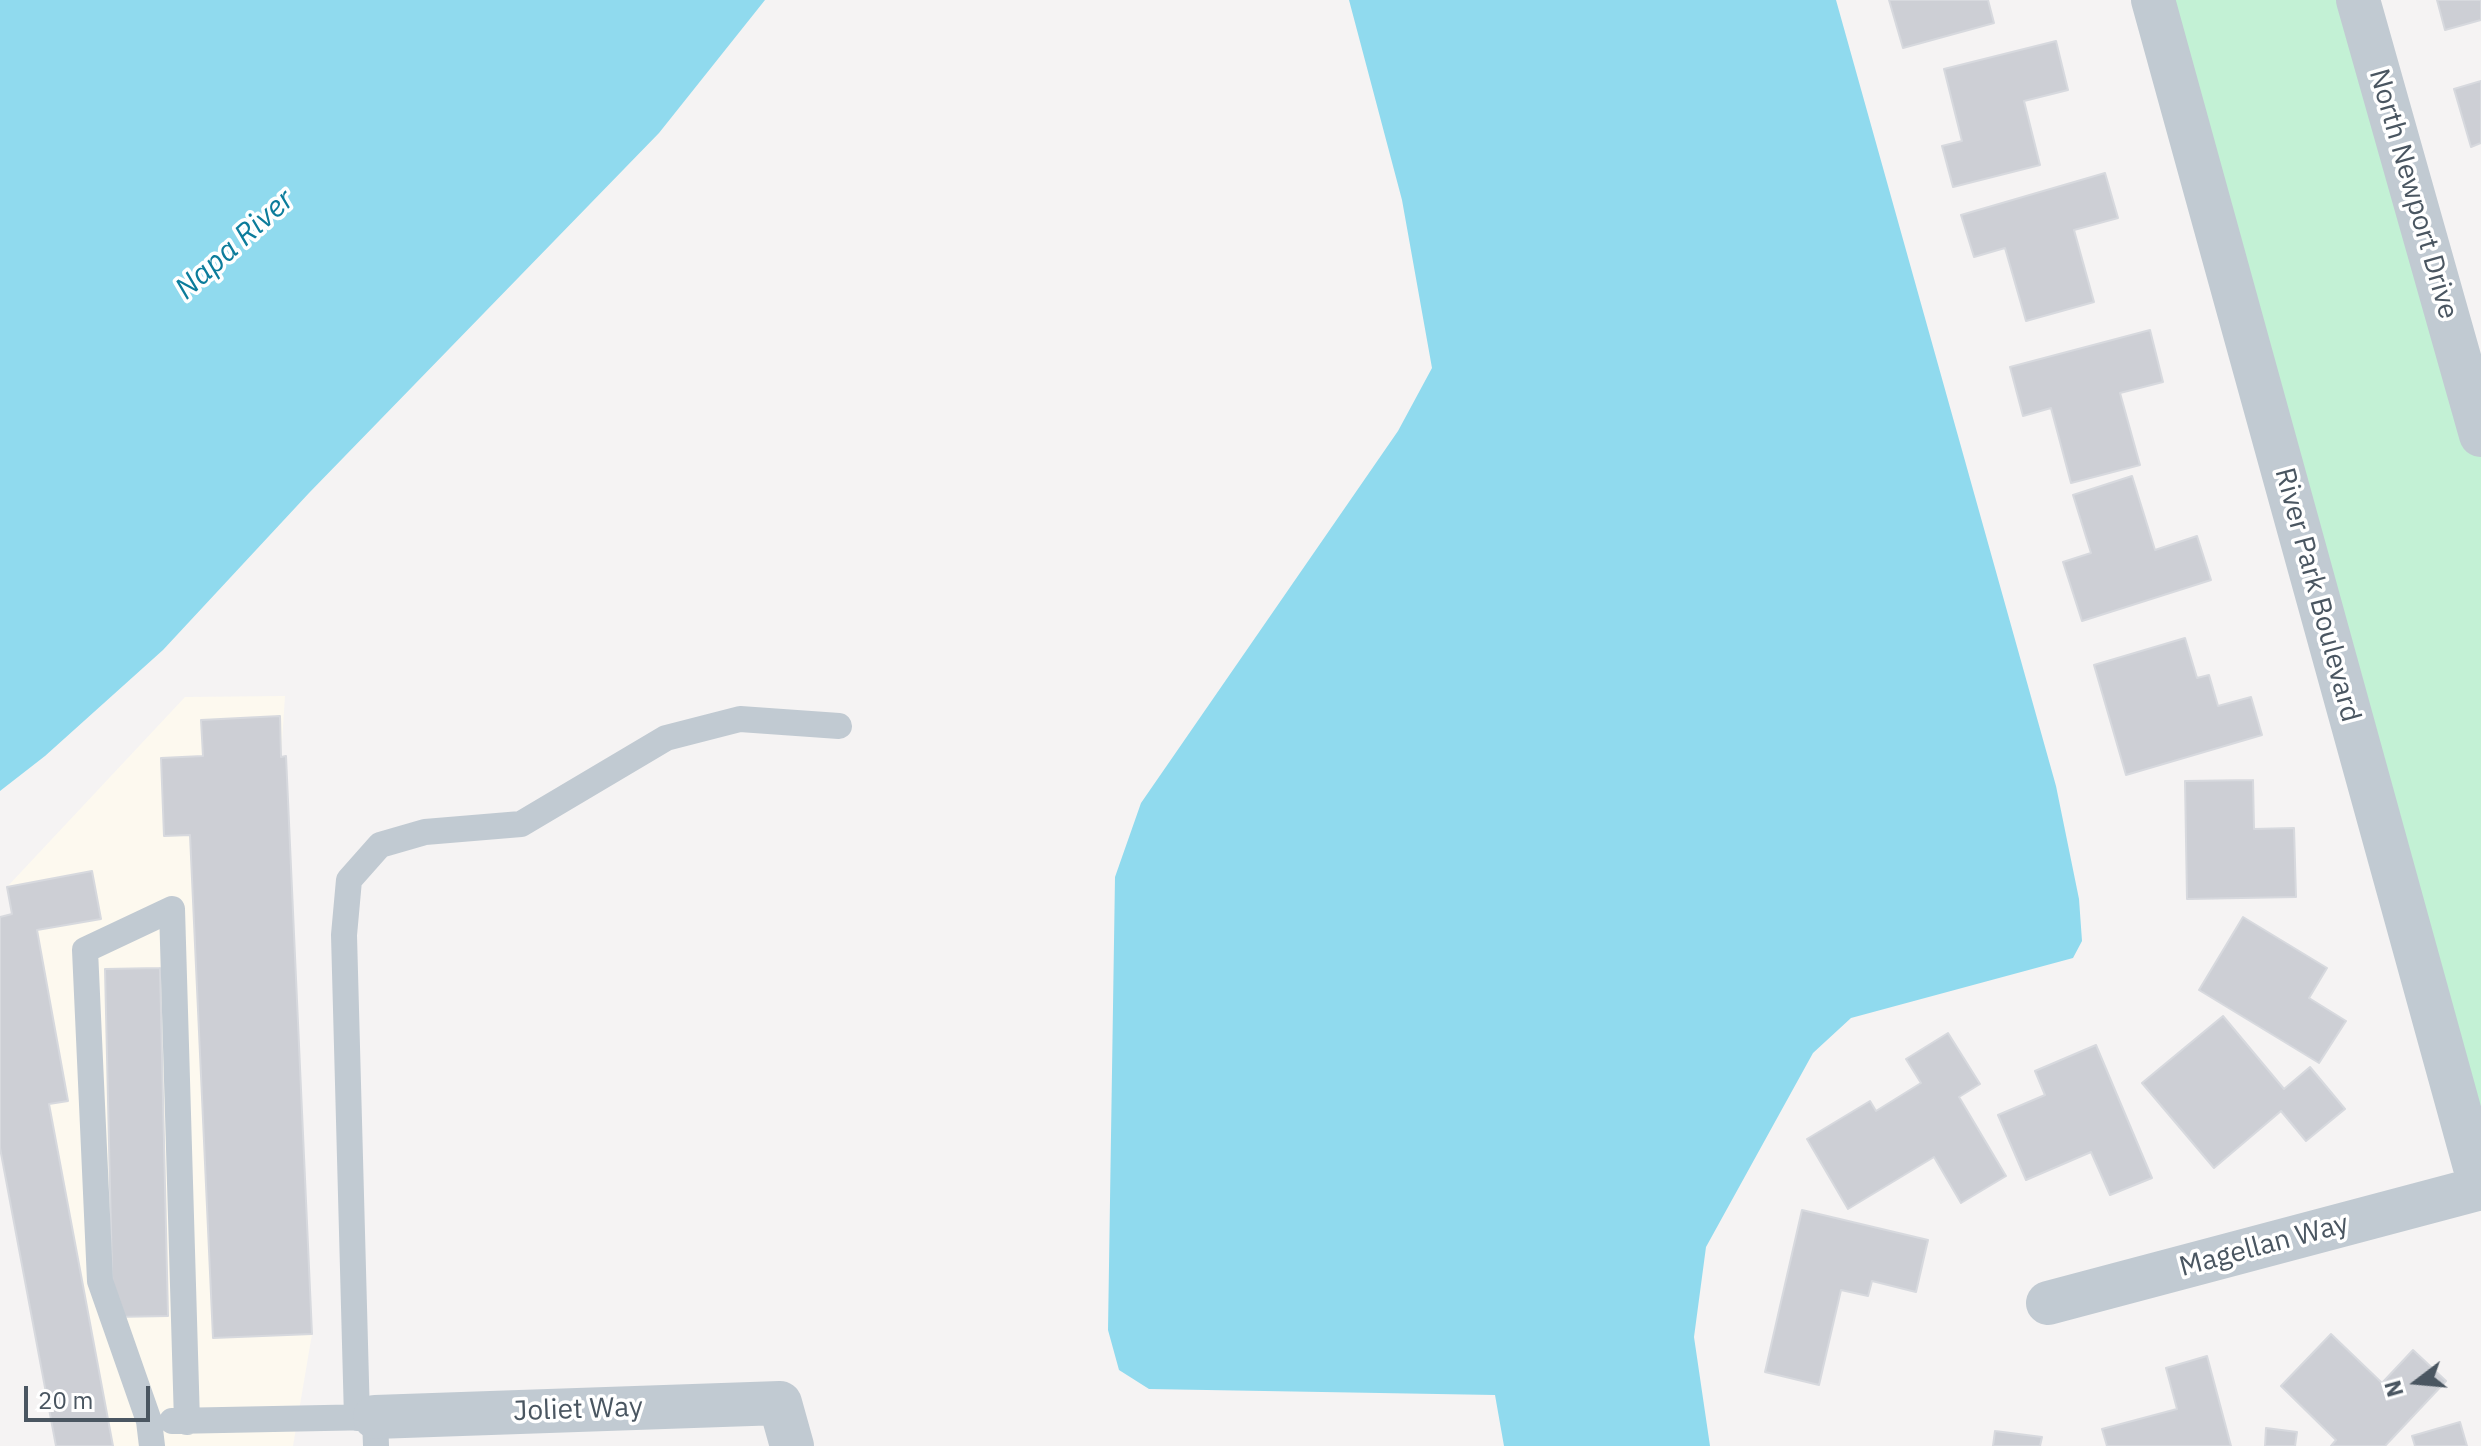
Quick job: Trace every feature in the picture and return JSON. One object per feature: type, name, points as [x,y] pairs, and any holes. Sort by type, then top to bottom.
[{"type":"street","name":"River Park Boulevard","points":[[2153,0],[2481,1189]]},
{"type":"street","name":"North Newport Drive","points":[[2358,0],[2481,435]]},
{"type":"street","name":"Magellan Way","points":[[2048,1303],[2481,1189]]},
{"type":"street","name":"Joliet Way","points":[[369,1427],[780,1403],[792,1446]]},
{"type":"lane","points":[[187,1422],[172,909],[85,950],[100,1281],[150,1434],[187,1422],[369,1427],[344,935],[349,880],[380,845],[425,832],[521,824],[666,738],[740,719],[839,726]]},
{"type":"shaded area","points":[[285,696],[281,757],[312,1334],[293,1446],[56,1446],[0,1148],[0,917],[12,914],[7,887],[185,697]]},
{"type":"green space","points":[[2153,0],[2358,0],[2481,435],[2481,1189]]},
{"type":"water","name":"Napa River","points":[[0,0],[765,0],[659,133],[309,493],[163,650],[45,756],[0,791]]},
{"type":"water","points":[[1349,0],[1836,0],[2056,786],[2079,899],[2082,941],[2073,958],[1851,1018],[1813,1053],[1706,1247],[1694,1337],[1710,1446],[1504,1446],[1495,1395],[1149,1389],[1119,1370],[1108,1330],[1115,877],[1141,803],[1398,431],[1432,368],[1402,200]]},
{"type":"building","points":[[1889,0],[1988,0],[1994,23],[1903,48]]},
{"type":"building","points":[[2437,0],[2481,0],[2481,20],[2445,30]]},
{"type":"building","points":[[2056,41],[2068,90],[2024,101],[2040,165],[1953,187],[1942,146],[1962,141],[1944,69]]},
{"type":"building","points":[[2481,81],[2481,143],[2471,147],[2454,89]]},
{"type":"building","points":[[2105,173],[2118,218],[2074,230],[2094,302],[2026,321],[2005,248],[1974,257],[1961,215]]},
{"type":"building","points":[[2150,330],[2163,382],[2120,393],[2140,465],[2071,483],[2051,408],[2023,416],[2010,367]]},
{"type":"building","points":[[2132,476],[2155,550],[2197,536],[2211,580],[2082,621],[2063,562],[2091,553],[2073,495]]},
{"type":"building","points":[[2185,638],[2197,678],[2209,675],[2218,706],[2251,697],[2262,735],[2126,775],[2094,665]]},
{"type":"building","points":[[280,716],[281,757],[286,756],[312,1334],[213,1338],[190,835],[164,836],[161,758],[203,756],[201,720]]},
{"type":"building","points":[[2253,780],[2254,829],[2294,828],[2296,897],[2187,899],[2185,781]]},
{"type":"building","points":[[92,871],[101,919],[37,930],[68,1101],[49,1104],[113,1446],[56,1446],[0,1148],[0,917],[12,914],[7,887]]},
{"type":"building","points":[[2243,917],[2327,968],[2309,998],[2346,1021],[2319,1063],[2199,990]]},
{"type":"building","points":[[160,968],[168,1316],[113,1317],[105,969]]},
{"type":"building","points":[[2223,1016],[2284,1089],[2310,1067],[2345,1109],[2306,1141],[2281,1111],[2214,1168],[2142,1083]]},
{"type":"building","points":[[1948,1033],[1980,1084],[1959,1097],[2006,1176],[1961,1203],[1934,1157],[1848,1209],[1807,1139],[1870,1101],[1876,1111],[1921,1083],[1906,1059]]},
{"type":"building","points":[[2096,1045],[2152,1178],[2110,1195],[2091,1152],[2026,1180],[1998,1115],[2045,1095],[2035,1071]]},
{"type":"building","points":[[1802,1210],[1928,1240],[1916,1292],[1872,1281],[1868,1296],[1841,1290],[1819,1385],[1765,1372]]},
{"type":"building","points":[[2331,1334],[2382,1383],[2413,1350],[2446,1381],[2385,1446],[2331,1446],[2336,1440],[2281,1386]]},
{"type":"building","points":[[2207,1356],[2231,1446],[2107,1446],[2102,1429],[2177,1409],[2166,1368]]},
{"type":"building","points":[[2460,1422],[2467,1446],[2415,1446],[2412,1436]]},
{"type":"building","points":[[2266,1428],[2297,1432],[2295,1446],[2265,1446]]},
{"type":"building","points":[[1995,1431],[2042,1437],[2040,1446],[1993,1446]]}]
